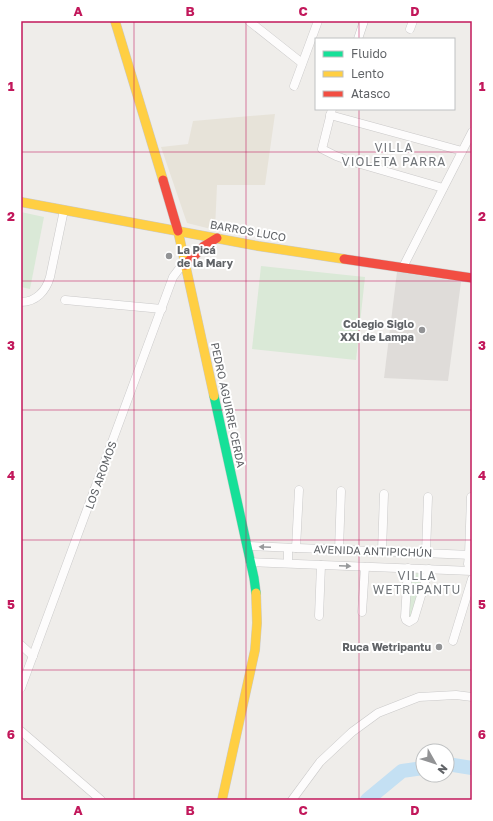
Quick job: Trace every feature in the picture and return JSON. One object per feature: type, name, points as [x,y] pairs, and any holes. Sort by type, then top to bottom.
[{"type":"main road","name":"PEDRO AGUIRRE CERDA","points":[[114,21],[178,231],[247,546],[257,601],[257,639],[222,800]]},
{"type":"main road","name":"BARROS LUCO","points":[[21,202],[275,248],[472,278]]},
{"type":"main road","points":[[185,265],[204,246],[217,238]]},
{"type":"street","points":[[249,21],[302,63]]},
{"type":"street","points":[[294,86],[318,21]]},
{"type":"street","points":[[358,38],[364,21]]},
{"type":"street","points":[[410,29],[413,21]]},
{"type":"street","points":[[443,188],[350,161],[322,149],[331,112],[462,151]]},
{"type":"street","points":[[403,267],[472,132]]},
{"type":"street","points":[[21,302],[34,299],[48,284],[64,210]]},
{"type":"street","name":"LOS AROMOS","points":[[21,688],[175,274],[185,265]]},
{"type":"street","points":[[65,300],[162,309]]},
{"type":"street","points":[[288,563],[292,548],[299,490]]},
{"type":"street","points":[[339,550],[341,491]]},
{"type":"street","points":[[382,552],[384,494]]},
{"type":"street","points":[[426,553],[428,497]]},
{"type":"street","points":[[454,640],[472,574],[468,564],[471,555],[471,497]]},
{"type":"street","name":"AVENIDA ANTIPICHÚN","points":[[247,546],[471,555]]},
{"type":"street","points":[[458,571],[461,562],[459,555]]},
{"type":"street","name":"AVENIDA ANTIPICHÚN","points":[[250,562],[429,569],[458,571],[472,574]]},
{"type":"street","points":[[319,616],[321,565]]},
{"type":"street","points":[[362,612],[364,567]]},
{"type":"street","points":[[408,568],[406,620],[409,622],[414,619],[429,569]]},
{"type":"street","points":[[21,645],[33,656]]},
{"type":"street","points":[[292,800],[320,762],[352,732],[378,713],[419,697],[456,695],[472,697]]},
{"type":"street","points":[[21,731],[101,800]]},
{"type":"shaded area","points":[[275,114],[265,185],[217,185],[215,230],[187,223],[161,147],[188,144],[193,121]]},
{"type":"shaded area","name":"Colegio Siglo XXI de Lampa","points":[[397,272],[461,282],[448,381],[384,378]]},
{"type":"green space","points":[[21,212],[44,217],[30,289],[21,287]]},
{"type":"green space","points":[[261,266],[365,277],[356,360],[252,349]]},
{"type":"green space","points":[[411,573],[425,574],[412,616],[408,617]]},
{"type":"waterway","points":[[455,765],[472,768]]},
{"type":"waterway","points":[[367,800],[402,771],[415,769]]},
{"type":"traffic: fast","points":[[214,396],[256,593]]},
{"type":"traffic: slow","points":[[115,21],[163,180]]},
{"type":"traffic: slow","points":[[21,202],[258,246],[344,259]]},
{"type":"traffic: slow","points":[[178,231],[214,396]]},
{"type":"traffic: slow","points":[[222,800],[255,650],[257,623],[256,593]]},
{"type":"traffic: jam","points":[[163,180],[178,231]]},
{"type":"traffic: jam","points":[[185,265],[204,246],[217,238]]},
{"type":"traffic: jam","points":[[344,259],[472,278]]},
{"type":"place","name":"La Picá de la Mary","points":[[169,256]]},
{"type":"place","name":"Colegio Siglo XXI de Lampa","points":[[422,330]]},
{"type":"place","name":"Ruca Wetripantu","points":[[439,647]]},
{"type":"district","name":"VILLA VIOLETA PARRA","points":[[394,155]]},
{"type":"district","name":"VILLA WETRIPANTU","points":[[417,583]]}]
